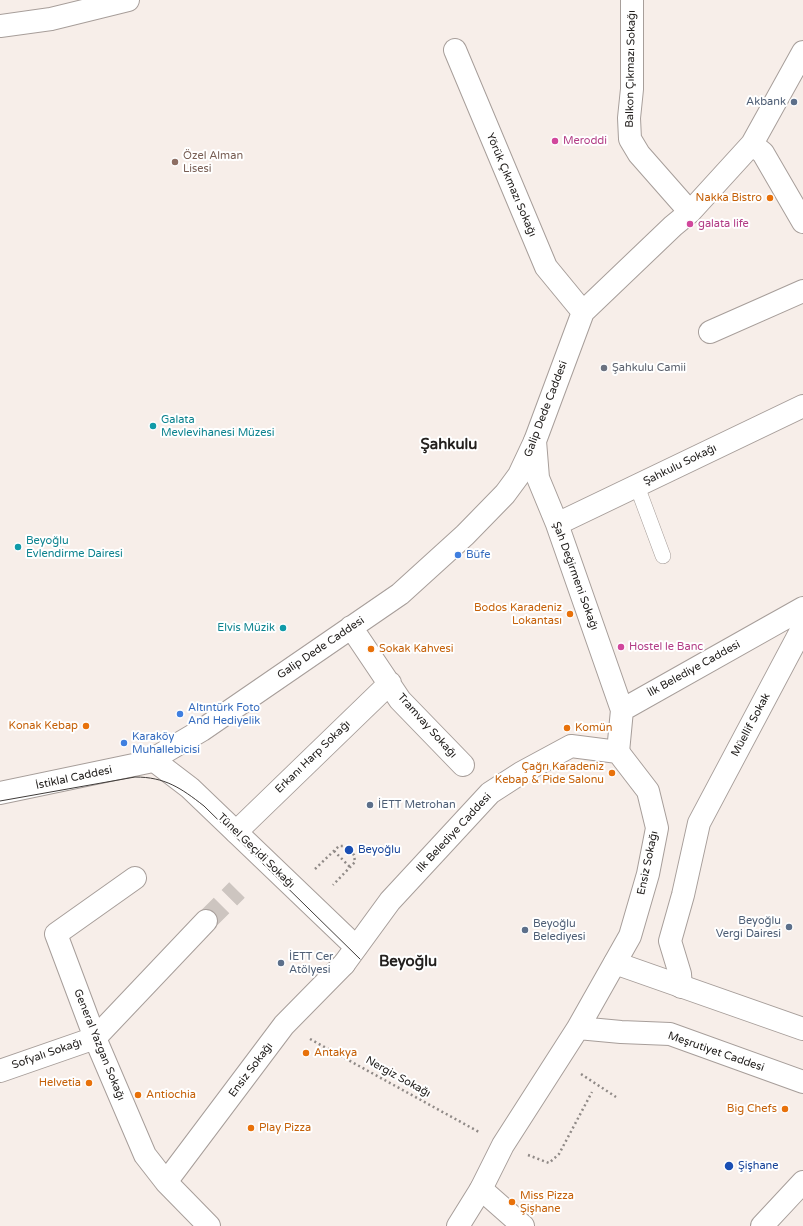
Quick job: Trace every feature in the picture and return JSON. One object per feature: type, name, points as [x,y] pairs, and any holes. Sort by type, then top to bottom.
[{"type":"street","points":[[0,26],[51,19],[128,0]]},
{"type":"street","name":"Balkon Çıkmazı Sokağı","points":[[632,0],[632,89],[628,118],[630,139],[639,154],[690,212]]},
{"type":"street","name":"Yörük Çıkmazı Sokağı","points":[[455,50],[546,267],[583,312]]},
{"type":"street","name":"Galip Dede Caddesi","points":[[150,761],[202,730],[400,594],[465,536],[505,494],[519,475],[535,441],[583,312],[673,226],[690,212],[752,144],[803,52]]},
{"type":"street","points":[[752,144],[762,153],[803,222]]},
{"type":"street","points":[[710,332],[803,291]]},
{"type":"street","name":"Şahkulu Sokağı","points":[[557,524],[803,406]]},
{"type":"street","name":"Şah Değirmeni Sokağı","points":[[535,441],[538,478],[557,524],[622,710]]},
{"type":"street","name":"İlk Belediye Caddesi","points":[[622,710],[803,608]]},
{"type":"street","name":"Müellif Sokak","points":[[682,987],[680,974],[670,941],[683,895],[699,823],[803,627]]},
{"type":"street","name":"Tramvay Sokağı","points":[[351,628],[390,683],[400,700],[463,765]]},
{"type":"street","name":"Erkanı Harp Sokağı","points":[[236,832],[390,683]]},
{"type":"street","points":[[618,752],[622,710]]},
{"type":"street","name":"Ilk Belediye Caddesi","points":[[350,956],[390,901],[490,793],[571,746],[618,752]]},
{"type":"street","name":"Ensiz Sokağı","points":[[615,963],[630,936],[648,874],[657,828],[648,791],[618,752]]},
{"type":"street","name":"İstiklal Caddesi","points":[[0,793],[150,761]]},
{"type":"street","name":"Tünel Geçidi Sokağı","points":[[150,761],[190,788],[236,832],[350,956]]},
{"type":"street","name":"General Yazgan Sokağı","points":[[135,878],[56,934],[95,1038],[145,1156],[166,1182],[209,1226]]},
{"type":"street","points":[[95,1038],[206,921]]},
{"type":"street","name":"Ensiz Sokağı","points":[[166,1182],[284,1025],[350,956]]},
{"type":"street","points":[[458,1226],[481,1189],[502,1145],[578,1028],[615,963],[803,1029]]},
{"type":"street","name":"Meşrutiyet Caddesi","points":[[578,1028],[670,1034],[803,1082]]},
{"type":"street","name":"Sofyalı Sokağı","points":[[0,1071],[95,1038]]},
{"type":"street","points":[[762,1226],[802,1186]]},
{"type":"street","points":[[481,1189],[523,1226]]},
{"type":"lane","points":[[637,486],[663,556]]},
{"type":"path","points":[[315,869],[339,846],[345,846],[354,855],[355,862],[333,885]]},
{"type":"path","points":[[334,852],[350,867]]},
{"type":"path","name":"Nergiz Sokağı","points":[[284,1025],[502,1145]]},
{"type":"path","points":[[558,1058],[616,1097]]},
{"type":"path","points":[[559,1154],[592,1092]]},
{"type":"tunnel","points":[[206,921],[237,890]]},
{"type":"tram line","points":[[0,801],[135,777],[164,781],[180,789],[204,806],[360,959]]},
{"type":"place","name":"Akbank","points":[[794,102]]},
{"type":"place","name":"Meroddi","points":[[555,141]]},
{"type":"place","name":"Özel Alman Lisesi","points":[[175,162]]},
{"type":"place","name":"Nakka Bistro","points":[[770,198]]},
{"type":"place","name":"galata life","points":[[690,224]]},
{"type":"place","name":"Şahkulu Camii","points":[[604,368]]},
{"type":"place","name":"Galata Mevlevihanesi Müzesi","points":[[153,426]]},
{"type":"place","name":"Beyoğlu Evlendirme Dairesi","points":[[18,547]]},
{"type":"place","name":"Büfe","points":[[458,555]]},
{"type":"place","name":"Bodos Karadeniz Lokantası","points":[[570,614]]},
{"type":"place","name":"Elvis Müzik","points":[[283,628]]},
{"type":"place","name":"Hostel le Banc","points":[[621,647]]},
{"type":"place","name":"Sokak Kahvesi","points":[[371,649]]},
{"type":"place","name":"Altıntürk Foto And Hediyelik","points":[[180,714]]},
{"type":"place","name":"Konak Kebap","points":[[86,726]]},
{"type":"place","name":"Komün","points":[[567,728]]},
{"type":"place","name":"Karaköy Muhallebicisi","points":[[124,743]]},
{"type":"place","name":"Çağrı Karadeniz Kebap & Pide Salonu","points":[[612,773]]},
{"type":"place","name":"İETT Metrohan","points":[[370,805]]},
{"type":"place","name":"Beyoğlu","points":[[349,850]]},
{"type":"place","name":"Beyoğlu Vergi Dairesi","points":[[789,927]]},
{"type":"place","name":"Beyoğlu Belediyesi","points":[[525,930]]},
{"type":"place","name":"İETT Cer Atölyesi","points":[[281,963]]},
{"type":"place","name":"Antakya","points":[[306,1053]]},
{"type":"place","name":"Helvetia","points":[[89,1083]]},
{"type":"place","name":"Antiochia","points":[[138,1095]]},
{"type":"place","name":"Big Chefs","points":[[785,1109]]},
{"type":"place","name":"Play Pizza","points":[[251,1128]]},
{"type":"place","name":"Şişhane","points":[[729,1166]]},
{"type":"place","name":"Miss Pizza Şişhane","points":[[512,1202]]},
{"type":"district","name":"Şahkulu","points":[[449,445]]},
{"type":"district","name":"Beyoğlu","points":[[408,962]]}]
